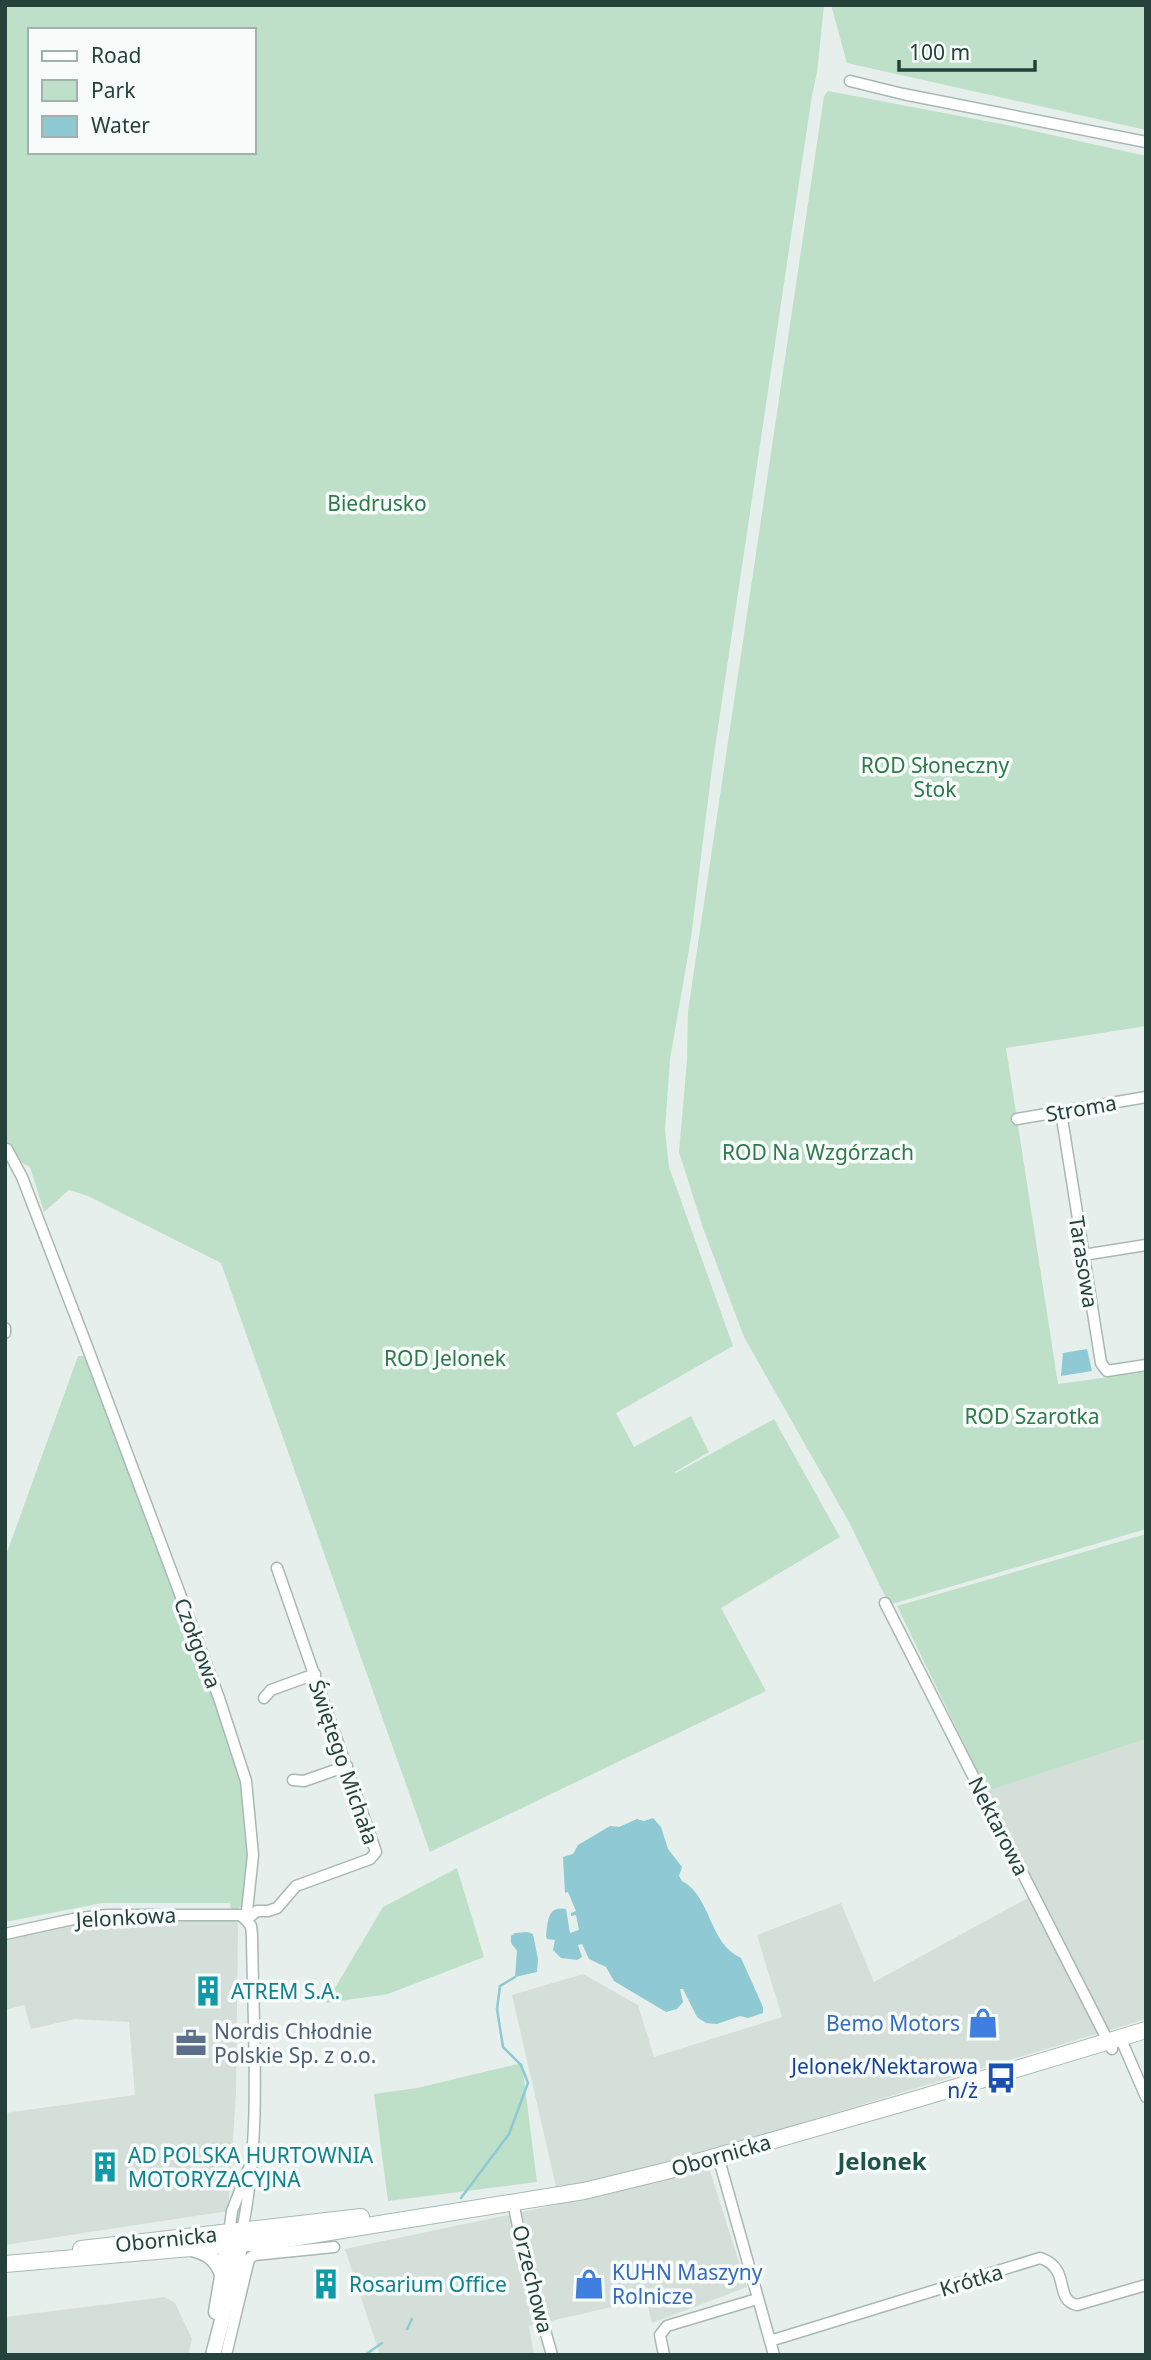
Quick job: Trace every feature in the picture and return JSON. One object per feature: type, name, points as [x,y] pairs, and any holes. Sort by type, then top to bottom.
[{"type":"main road","name":"Obornicka","points":[[1116,2043],[1146,2030]]},
{"type":"main road","name":"Obornicka","points":[[5,2259],[344,2231],[453,2210],[513,2203],[605,2186],[985,2080],[1009,2070],[1116,2043],[1146,2039]]},
{"type":"main road","name":"Obornicka","points":[[5,2264],[192,2249],[239,2239],[273,2228],[397,2212],[453,2210]]},
{"type":"street","points":[[850,80],[903,94],[1146,142]]},
{"type":"street","name":"Stroma","points":[[1017,1119],[1146,1097]]},
{"type":"street","name":"Tarasowa","points":[[1061,1112],[1103,1368],[1107,1371],[1146,1365]]},
{"type":"street","name":"Czołgowa","points":[[7,1149],[11,1169],[85,1341],[219,1698],[246,1782],[253,1855],[246,1920],[251,1926],[254,2079],[251,2184],[239,2239]]},
{"type":"street","points":[[1083,1255],[1146,1245]]},
{"type":"street","points":[[5,1328],[5,1334]]},
{"type":"street","name":"Świętego Michała","points":[[246,1920],[257,1911],[277,1908],[296,1886],[370,1859],[375,1854],[375,1846],[348,1766],[277,1568]]},
{"type":"street","name":"Nektarowa","points":[[885,1603],[1146,2097]]},
{"type":"street","points":[[264,1698],[271,1690],[315,1674]]},
{"type":"street","points":[[293,1780],[304,1781],[348,1766]]},
{"type":"street","name":"Jelonkowa","points":[[5,1934],[73,1919],[118,1914],[240,1915],[246,1920]]},
{"type":"street","points":[[718,2156],[774,2355]]},
{"type":"street","name":"Czołgowa","points":[[239,2239],[232,2211],[251,2162]]},
{"type":"street","name":"Orzechowa","points":[[513,2203],[525,2260],[552,2355]]},
{"type":"street","points":[[247,2210],[249,2217],[255,2222],[273,2228]]},
{"type":"street","points":[[211,2355],[222,2274],[239,2239]]},
{"type":"street","points":[[211,2355],[239,2239]]},
{"type":"street","points":[[226,2355],[249,2259],[254,2255],[334,2247]]},
{"type":"street","points":[[192,2249],[214,2259],[222,2274]]},
{"type":"street","name":"Krótka","points":[[770,2341],[1040,2258],[1050,2261],[1058,2269],[1066,2299],[1071,2304],[1077,2305],[1146,2286]]},
{"type":"street","points":[[664,2355],[660,2340],[662,2330],[667,2326],[757,2299]]},
{"type":"shaded area","points":[[1146,1739],[1146,2019],[704,2152],[747,2287],[652,2323],[646,2299],[529,2326],[534,2355],[380,2355],[345,2249],[560,2204],[512,1995],[583,1974],[638,2005],[654,2057],[782,2017],[757,1935],[841,1903],[874,1982],[1037,1893],[986,1791]]},
{"type":"shaded area","points":[[95,1920],[238,1921],[236,2094],[228,2211],[5,2245],[5,2113],[135,2095],[129,2022],[75,2019],[31,2029],[24,2005],[5,2010],[5,1938]]},
{"type":"shaded area","points":[[165,2297],[175,2303],[192,2339],[188,2355],[5,2355],[5,2317]]},
{"type":"green space","name":"Biedrusko","points":[[5,5],[824,5],[817,73],[712,768],[691,938],[670,1059],[665,1130],[669,1167],[733,1346],[616,1413],[634,1447],[691,1416],[709,1452],[676,1473],[774,1419],[840,1537],[721,1608],[766,1691],[430,1852],[221,1263],[88,1196],[69,1190],[44,1212],[30,1167],[5,1154]]},
{"type":"green space","points":[[831,5],[1146,5],[1146,130],[847,63]]},
{"type":"green space","name":"ROD Słoneczny Stok","points":[[828,91],[1002,124],[1146,156],[1146,1026],[1006,1048],[1058,1384],[1146,1372],[1146,1529],[892,1604],[884,1594],[849,1522],[744,1337],[703,1228],[679,1152],[687,1060],[688,1011],[824,96]]},
{"type":"green space","points":[[78,1356],[86,1356],[189,1630],[190,1649],[197,1656],[215,1699],[242,1782],[249,1829],[248,1890],[238,1909],[231,1910],[230,1903],[102,1903],[5,1922],[5,1558]]},
{"type":"green space","points":[[1146,1534],[1146,1739],[987,1791],[897,1606]]},
{"type":"green space","points":[[457,1868],[484,1957],[388,1994],[326,2003],[383,1907]]},
{"type":"green space","points":[[522,2063],[537,2182],[388,2201],[374,2094],[417,2088]]},
{"type":"water","points":[[1087,1349],[1092,1371],[1061,1376],[1063,1353]]},
{"type":"water","points":[[653,1818],[661,1827],[668,1849],[682,1867],[679,1876],[682,1881],[692,1888],[699,1898],[722,1942],[741,1958],[763,2007],[763,2013],[748,2018],[740,2016],[717,2024],[706,2023],[697,2017],[683,1989],[680,1989],[683,2002],[677,2009],[666,2012],[614,1981],[606,1967],[589,1959],[582,1944],[578,1945],[582,1957],[577,1960],[561,1958],[553,1950],[555,1940],[547,1939],[546,1936],[552,1912],[560,1908],[566,1909],[570,1933],[579,1930],[576,1915],[571,1916],[571,1913],[576,1911],[568,1892],[565,1893],[563,1857],[573,1854],[578,1845],[610,1826],[619,1827],[637,1819],[644,1821]]},
{"type":"water","points":[[527,1932],[533,1934],[538,1959],[537,1972],[515,1977],[517,1951],[511,1943],[511,1936]]},
{"type":"waterway","points":[[461,2198],[509,2134],[528,2083],[521,2065],[503,2047],[497,2009],[500,1986],[515,1977]]},
{"type":"waterway","points":[[407,2329],[412,2319]]},
{"type":"waterway","points":[[365,2355],[382,2343]]},
{"type":"place","name":"ATREM S.A.","points":[[208,1991]]},
{"type":"place","name":"Bemo Motors","points":[[983,2023]]},
{"type":"place","name":"Nordis Chłodnie Polskie Sp. z o.o.","points":[[191,2043]]},
{"type":"place","name":"Jelonek/Nektarowa n/ż","points":[[1001,2078]]},
{"type":"place","name":"AD POLSKA HURTOWNIA MOTORYZACYJNA","points":[[105,2167]]},
{"type":"place","name":"Rosarium Office","points":[[326,2284]]},
{"type":"place","name":"KUHN Maszyny Rolnicze","points":[[589,2284]]},
{"type":"district","name":"Jelonek","points":[[882,2160]]},
{"type":"park label","name":"ROD Na Wzgórzach","points":[[818,1152]]},
{"type":"park label","name":"ROD Jelonek","points":[[445,1358]]},
{"type":"park label","name":"ROD Szarotka","points":[[1032,1416]]}]
